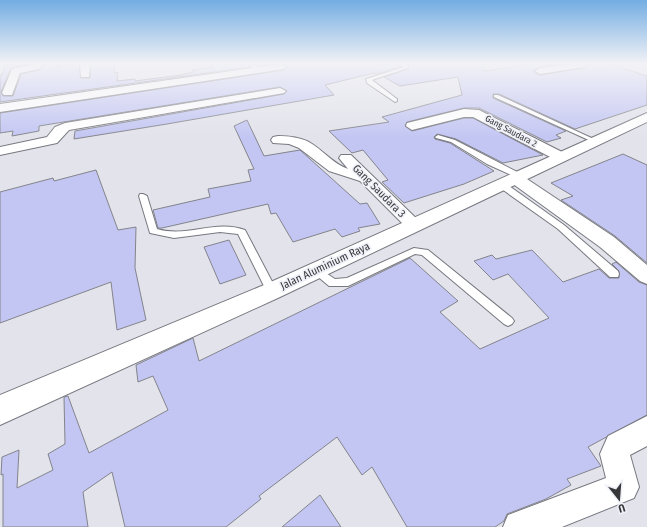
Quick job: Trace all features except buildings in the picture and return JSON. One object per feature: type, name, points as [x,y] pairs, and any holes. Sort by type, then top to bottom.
[{"type":"main road","name":"Jalan Aluminium Raya","points":[[0,410],[272,291],[413,224],[513,180],[647,117]]},
{"type":"street","points":[[8,93],[10,89]]},
{"type":"street","points":[[72,89],[72,98]]},
{"type":"street","points":[[0,108],[129,89]]},
{"type":"street","points":[[263,89],[265,94]]},
{"type":"street","points":[[0,151],[52,140],[60,130],[65,127],[280,91]]},
{"type":"street","name":"Gang Saudara 2","points":[[412,126],[464,113],[475,113],[560,157]]},
{"type":"street","points":[[278,140],[299,142],[315,152],[334,168],[364,177]]},
{"type":"street","name":"Gang Saudara 3","points":[[346,158],[413,224]]},
{"type":"street","points":[[513,180],[607,242],[647,276]]},
{"type":"street","points":[[520,527],[623,487],[614,454],[618,446],[647,430]]},
{"type":"lane","points":[[379,89],[395,100]]},
{"type":"lane","points":[[496,96],[594,141]]},
{"type":"lane","points":[[438,137],[453,141],[490,162],[513,180],[561,228],[614,274]]},
{"type":"lane","points":[[143,196],[153,231],[165,234],[180,235],[229,229],[242,232],[272,291]]},
{"type":"lane","points":[[315,270],[333,283],[348,282],[414,251],[421,251],[428,254],[508,321]]}]
